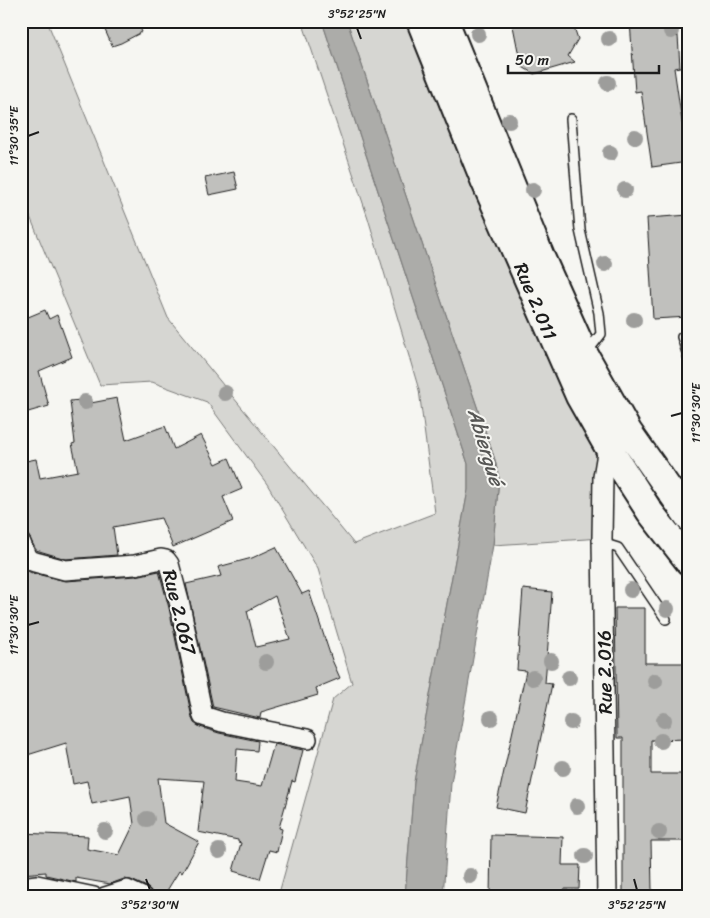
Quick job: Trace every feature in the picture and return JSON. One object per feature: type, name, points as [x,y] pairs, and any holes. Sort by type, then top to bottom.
[{"type":"street","name":"Rue 2.011","points":[[420,21],[484,180],[579,396],[608,447],[650,512],[689,562]]},
{"type":"street","name":"Rue 2.011","points":[[445,21],[541,257],[585,355],[628,431],[684,498]]},
{"type":"street","name":"Rue 2.016","points":[[607,897],[602,543],[603,477],[608,447]]},
{"type":"street","name":"Rue 2.067","points":[[21,543],[28,559],[65,570],[136,565],[161,559],[166,560],[169,564],[180,605],[203,716],[232,724],[307,739]]},
{"type":"street","points":[[21,887],[37,885],[94,897]]},
{"type":"street","points":[[105,897],[127,890],[142,897]]},
{"type":"lane","points":[[571,119],[580,230],[600,313],[601,334],[585,355]]},
{"type":"lane","points":[[682,338],[689,359]]},
{"type":"lane","points":[[602,543],[618,548],[666,619]]},
{"type":"shaded area","points":[[21,21],[47,21],[168,318],[354,544],[435,513],[419,390],[368,218],[302,21],[322,21],[468,464],[468,490],[414,782],[405,897],[278,897],[333,699],[352,683],[318,569],[267,484],[207,402],[152,382],[100,385],[21,195]]},
{"type":"shaded area","points":[[347,21],[420,21],[608,447],[602,538],[493,545],[499,478],[495,460]]},
{"type":"water","name":"Abiergué","points":[[322,21],[347,21],[495,460],[499,478],[493,545],[451,783],[443,897],[405,897],[414,782],[468,490],[468,464]]},
{"type":"building","points":[[126,21],[137,21],[142,32],[112,46],[105,30]]},
{"type":"building","points":[[512,21],[572,21],[578,39],[568,56],[575,62],[534,74],[521,66]]},
{"type":"building","points":[[630,21],[670,21],[671,37],[678,36],[680,67],[674,68],[688,162],[652,167],[641,91],[635,92]]},
{"type":"building","points":[[234,172],[238,189],[209,195],[205,178]]},
{"type":"building","points":[[689,215],[689,317],[653,319],[647,218]]},
{"type":"building","points":[[45,310],[49,319],[57,315],[72,357],[39,371],[49,406],[21,414],[21,320]]},
{"type":"building","points":[[117,398],[126,440],[165,426],[174,449],[201,435],[216,464],[229,458],[242,489],[223,497],[233,521],[173,547],[161,518],[113,527],[117,555],[66,559],[36,550],[28,535],[21,532],[21,462],[36,459],[40,478],[78,471],[72,444],[75,443],[70,401],[91,399],[91,403]]},
{"type":"building","points":[[276,547],[302,594],[309,591],[340,678],[316,688],[318,695],[261,712],[260,718],[213,707],[186,584],[221,576],[218,567],[252,558]],"holes":[[[275,596],[290,639],[256,647],[247,611]]]},
{"type":"building","points":[[21,568],[32,573],[66,581],[136,576],[159,571],[194,723],[219,733],[258,741],[257,751],[237,749],[235,782],[262,786],[274,744],[303,750],[295,782],[292,781],[279,828],[282,829],[277,852],[269,850],[260,879],[233,871],[241,843],[238,840],[198,832],[204,781],[158,778],[164,823],[199,842],[182,873],[179,871],[163,897],[153,897],[147,887],[131,880],[124,879],[110,884],[76,878],[76,882],[46,875],[46,872],[21,874],[21,833],[88,836],[87,849],[119,855],[134,824],[130,796],[92,804],[87,781],[73,784],[66,743],[21,757]]},
{"type":"building","points":[[523,589],[552,592],[545,683],[552,684],[525,813],[496,807],[526,671],[517,670]]},
{"type":"building","points":[[615,608],[645,608],[645,663],[689,663],[689,739],[651,740],[651,774],[689,774],[689,841],[651,841],[652,891],[648,891],[648,897],[623,897],[623,738],[617,738]]},
{"type":"building","points":[[491,835],[563,837],[562,865],[580,865],[579,889],[564,889],[564,897],[490,897]]}]
